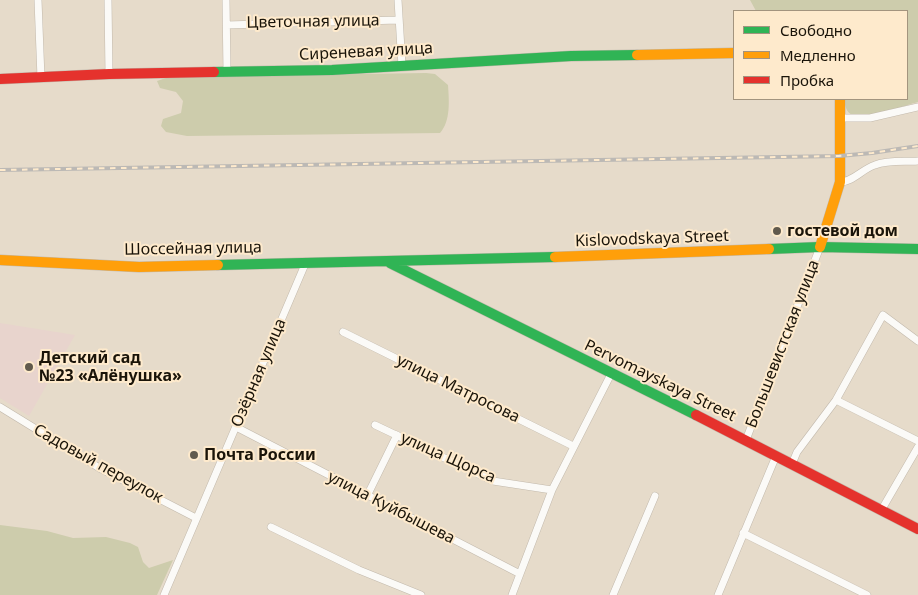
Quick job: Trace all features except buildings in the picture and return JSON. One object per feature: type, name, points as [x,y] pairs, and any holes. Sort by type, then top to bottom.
[{"type":"street","points":[[38,0],[41,78]]},
{"type":"street","points":[[108,0],[109,74]]},
{"type":"street","points":[[226,0],[227,72]]},
{"type":"street","points":[[398,0],[402,66]]},
{"type":"street","name":"Цветочная улица","points":[[227,25],[398,20]]},
{"type":"street","name":"Сиреневая улица","points":[[0,79],[109,74],[332,70],[571,56],[733,53]]},
{"type":"street","points":[[820,248],[840,182],[840,100]]},
{"type":"street","points":[[840,118],[870,118],[918,107]]},
{"type":"street","points":[[840,182],[847,182],[876,164],[918,161]]},
{"type":"street","name":"Kislovodskaya Street","points":[[387,262],[820,248],[918,249]]},
{"type":"street","name":"Большевистская улица","points":[[746,440],[820,248]]},
{"type":"street","name":"Шоссейная улица","points":[[0,260],[139,266],[387,262]]},
{"type":"street","name":"Озёрная улица","points":[[164,595],[306,262]]},
{"type":"street","name":"Pervomayskaya Street","points":[[387,262],[746,440],[918,529]]},
{"type":"street","points":[[792,464],[797,452],[836,400],[883,315],[918,341]]},
{"type":"street","name":"улица Матросова","points":[[343,332],[573,446]]},
{"type":"street","points":[[512,595],[552,490],[611,374]]},
{"type":"street","points":[[836,400],[918,441]]},
{"type":"street","name":"Садовый переулок","points":[[0,408],[102,469],[196,518]]},
{"type":"street","name":"улица Щорса","points":[[375,425],[494,481],[552,490]]},
{"type":"street","name":"улица Куйбышева","points":[[236,427],[520,574]]},
{"type":"street","points":[[367,496],[397,435]]},
{"type":"street","points":[[882,510],[918,447]]},
{"type":"street","points":[[718,595],[776,456]]},
{"type":"street","points":[[613,595],[655,496]]},
{"type":"street","points":[[271,527],[359,570],[420,595]]},
{"type":"street","points":[[743,533],[867,595]]},
{"type":"shaded area","name":"Детский сад №23 «Алёнушка»","points":[[0,323],[75,335],[29,416],[0,398]]},
{"type":"green space","points":[[750,0],[918,0],[918,102],[886,112],[860,116],[853,115],[846,109],[844,100],[908,100],[908,10],[755,10]]},
{"type":"green space","points":[[435,74],[448,85],[448,116],[440,133],[187,136],[166,132],[161,126],[163,119],[181,113],[183,101],[176,92],[160,88],[157,81],[169,77]]},
{"type":"green space","points":[[0,525],[47,531],[73,538],[106,537],[130,543],[138,547],[143,562],[149,568],[173,560],[157,595],[0,595]]},
{"type":"railway","points":[[0,170],[839,156],[918,146]]},
{"type":"traffic: fast","points":[[214,72],[332,70],[571,56],[637,55]]},
{"type":"traffic: fast","points":[[769,249],[820,247],[918,249]]},
{"type":"traffic: fast","points":[[218,265],[555,257]]},
{"type":"traffic: fast","points":[[390,263],[696,415]]},
{"type":"traffic: slow","points":[[637,55],[733,53]]},
{"type":"traffic: slow","points":[[820,247],[840,182],[840,100]]},
{"type":"traffic: slow","points":[[555,257],[769,249]]},
{"type":"traffic: slow","points":[[0,260],[139,267],[218,265]]},
{"type":"traffic: jam","points":[[0,79],[214,72]]},
{"type":"traffic: jam","points":[[696,415],[918,529]]},
{"type":"place","name":"гостевой дом","points":[[777,231]]},
{"type":"place","name":"Детский сад №23 «Алёнушка»","points":[[29,367]]},
{"type":"place","name":"Почта России","points":[[194,455]]}]
